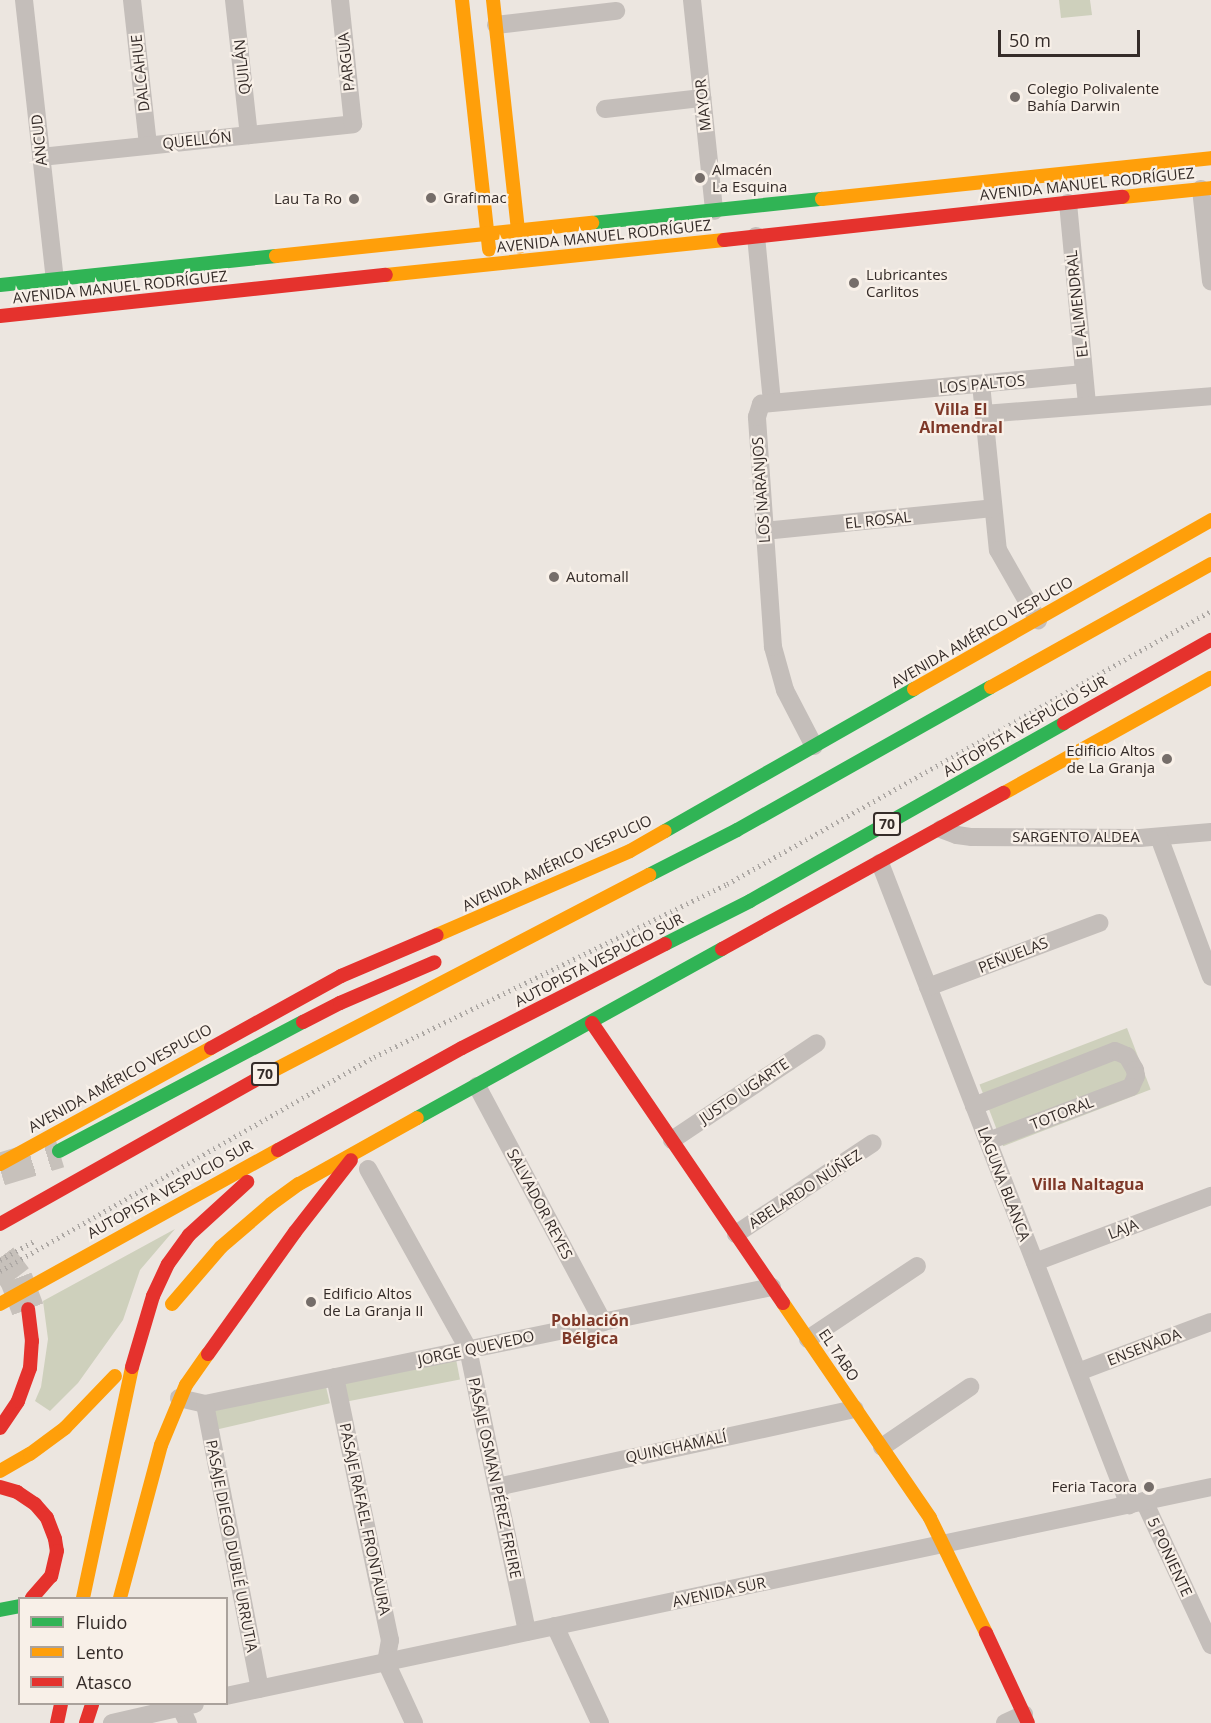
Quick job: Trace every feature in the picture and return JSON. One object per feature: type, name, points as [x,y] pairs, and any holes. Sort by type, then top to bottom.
[{"type":"main road","points":[[462,0],[481,27],[522,261]]},
{"type":"main road","points":[[490,265],[487,235],[481,27],[493,0]]},
{"type":"main road","name":"AVENIDA MANUEL RODRÍGUEZ","points":[[0,285],[1211,158]]},
{"type":"main road","name":"AVENIDA MANUEL RODRÍGUEZ","points":[[0,316],[1206,188]]},
{"type":"main road","points":[[195,296],[212,262]]},
{"type":"main road","points":[[24,314],[49,280]]},
{"type":"main road","name":"AVENIDA AMÉRICO VESPUCIO","points":[[0,1164],[298,998],[386,955],[630,851],[1211,520]]},
{"type":"main road","name":"70","points":[[0,1224],[294,1058],[534,932],[716,842],[1211,564]]},
{"type":"main road","points":[[1091,632],[1145,584]]},
{"type":"main road","name":"AUTOPISTA VESPUCIO SUR","points":[[0,1304],[325,1121],[462,1048],[750,901],[1211,640]]},
{"type":"main road","points":[[172,1304],[199,1270],[245,1226],[299,1184],[1211,678]]},
{"type":"main road","points":[[470,951],[534,932]]},
{"type":"main road","points":[[59,1150],[376,985],[449,957]]},
{"type":"main road","name":"EL TABO","points":[[592,1023],[882,1447],[945,1544],[1026,1719]]},
{"type":"main road","points":[[83,1597],[135,1354],[164,1271],[189,1235],[208,1215],[325,1121]]},
{"type":"main road","points":[[121,1597],[161,1445],[179,1398],[216,1339],[359,1150]]},
{"type":"main road","points":[[0,1428],[18,1401],[30,1368],[32,1341],[28,1309]]},
{"type":"main road","points":[[0,1471],[30,1454],[65,1428],[115,1376]]},
{"type":"main road","points":[[0,1487],[17,1492],[35,1504],[47,1518],[55,1539],[57,1551],[51,1576],[34,1597]]},
{"type":"main road","points":[[0,1610],[18,1606]]},
{"type":"main road","points":[[57,1723],[61,1705]]},
{"type":"main road","points":[[86,1723],[92,1705]]},
{"type":"street","name":"ANCUD","points":[[24,0],[41,157],[49,280]]},
{"type":"street","name":"DALCAHUE","points":[[132,0],[148,146]]},
{"type":"street","name":"QUILÁN","points":[[234,0],[249,135]]},
{"type":"street","name":"PARGUA","points":[[340,0],[353,124]]},
{"type":"street","name":"MAYOR","points":[[692,0],[714,211]]},
{"type":"street","points":[[481,27],[616,11]]},
{"type":"street","points":[[605,110],[702,98]]},
{"type":"street","name":"QUELLÓN","points":[[41,157],[353,124]]},
{"type":"street","points":[[1206,188],[1211,281]]},
{"type":"street","name":"EL ALMENDRAL","points":[[1068,203],[1087,404]]},
{"type":"street","points":[[756,236],[772,402]]},
{"type":"street","name":"LOS PALTOS","points":[[772,402],[1084,374]]},
{"type":"street","points":[[981,384],[998,550],[1038,620]]},
{"type":"street","name":"LOS PALTOS","points":[[984,414],[1087,404],[1100,406],[1211,396]]},
{"type":"street","name":"LOS NARANJOS","points":[[772,402],[761,404],[757,417],[773,647],[784,690],[814,746]]},
{"type":"street","name":"EL ROSAL","points":[[764,531],[993,508]]},
{"type":"street","name":"SARGENTO ALDEA","points":[[941,829],[957,835],[972,837],[1159,837],[1211,832]]},
{"type":"street","points":[[1159,837],[1211,976]]},
{"type":"street","name":"LAGUNA BLANCA","points":[[880,863],[1078,1372],[1136,1503]]},
{"type":"street","name":"PEÑUELAS","points":[[928,987],[1099,923]]},
{"type":"street","name":"JUSTO UGARTE","points":[[672,1140],[817,1043]]},
{"type":"street","name":"TOTORAL","points":[[974,1106],[1115,1052],[1124,1053],[1131,1059],[1136,1076],[1135,1082],[1125,1090],[988,1141]]},
{"type":"street","name":"SALVADOR REYES","points":[[477,1086],[603,1322]]},
{"type":"street","name":"ABELARDO NÚÑEZ","points":[[736,1234],[873,1143]]},
{"type":"street","name":"PASAJE OSMAN PÉREZ FREIRE","points":[[368,1169],[468,1349],[527,1632]]},
{"type":"street","name":"LAJA","points":[[1035,1262],[1211,1196]]},
{"type":"street","points":[[808,1339],[917,1266]]},
{"type":"street","name":"JORGE QUEVEDO","points":[[179,1398],[205,1404],[772,1287]]},
{"type":"street","name":"ENSENADA","points":[[1078,1372],[1211,1322]]},
{"type":"street","name":"PASAJE RAFAEL FRONTAURA","points":[[335,1377],[390,1640],[386,1662]]},
{"type":"street","points":[[882,1447],[970,1388]]},
{"type":"street","name":"PASAJE DIEGO DUBLÉ URRUTIA","points":[[205,1404],[260,1689]]},
{"type":"street","name":"QUINCHAMALÍ","points":[[497,1486],[855,1409]]},
{"type":"street","name":"AVENIDA SUR","points":[[228,1696],[1211,1487]]},
{"type":"street","name":"5 PONIENTE","points":[[1136,1503],[1211,1645]]},
{"type":"street","points":[[555,1626],[600,1723]]},
{"type":"street","points":[[386,1662],[414,1723]]},
{"type":"street","points":[[112,1723],[186,1709]]},
{"type":"street","points":[[1005,1723],[1026,1719]]},
{"type":"green space","points":[[1059,0],[1090,0],[1092,15],[1061,18]]},
{"type":"green space","points":[[1127,1028],[1151,1090],[1003,1146],[979,1085]]},
{"type":"green space","points":[[175,1229],[140,1270],[123,1320],[78,1383],[50,1411],[35,1401],[41,1387],[48,1339],[43,1301]]},
{"type":"green space","points":[[455,1354],[460,1380],[343,1402],[338,1377]]},
{"type":"green space","points":[[324,1378],[330,1403],[215,1430],[209,1405]]},
{"type":"tunnel","points":[[0,1169],[59,1151]]},
{"type":"tunnel","points":[[0,1257],[16,1278],[28,1309]]},
{"type":"railway","points":[[0,1271],[374,1057],[727,884],[1211,611]]},
{"type":"railway","points":[[0,1260],[33,1242]]},
{"type":"traffic: fast","points":[[592,223],[822,199]]},
{"type":"traffic: fast","points":[[0,285],[276,256]]},
{"type":"traffic: fast","points":[[649,875],[737,830],[991,687]]},
{"type":"traffic: fast","points":[[665,831],[914,689]]},
{"type":"traffic: fast","points":[[665,944],[750,901],[1064,723]]},
{"type":"traffic: fast","points":[[417,1118],[722,949]]},
{"type":"traffic: fast","points":[[59,1151],[303,1022]]},
{"type":"traffic: fast","points":[[0,1610],[18,1606]]},
{"type":"traffic: slow","points":[[462,0],[489,250]]},
{"type":"traffic: slow","points":[[493,0],[520,247]]},
{"type":"traffic: slow","points":[[822,199],[1211,158]]},
{"type":"traffic: slow","points":[[1123,197],[1211,188]]},
{"type":"traffic: slow","points":[[276,256],[592,223]]},
{"type":"traffic: slow","points":[[386,275],[724,240]]},
{"type":"traffic: slow","points":[[914,689],[1211,520]]},
{"type":"traffic: slow","points":[[991,687],[1211,564]]},
{"type":"traffic: slow","points":[[1004,793],[1211,678]]},
{"type":"traffic: slow","points":[[437,935],[630,851],[665,831]]},
{"type":"traffic: slow","points":[[259,1078],[649,875]]},
{"type":"traffic: slow","points":[[0,1164],[211,1048]]},
{"type":"traffic: slow","points":[[172,1304],[221,1247],[271,1204],[299,1184],[417,1118]]},
{"type":"traffic: slow","points":[[0,1304],[278,1150]]},
{"type":"traffic: slow","points":[[783,1303],[930,1518],[986,1633]]},
{"type":"traffic: slow","points":[[120,1597],[161,1445],[186,1385],[208,1354]]},
{"type":"traffic: slow","points":[[83,1597],[132,1367]]},
{"type":"traffic: slow","points":[[0,1471],[30,1454],[65,1428],[115,1376]]},
{"type":"traffic: jam","points":[[724,240],[1123,197]]},
{"type":"traffic: jam","points":[[0,316],[386,275]]},
{"type":"traffic: jam","points":[[1064,723],[1211,640]]},
{"type":"traffic: jam","points":[[722,949],[1004,793]]},
{"type":"traffic: jam","points":[[211,1048],[341,976],[437,935]]},
{"type":"traffic: jam","points":[[278,1150],[462,1048],[665,944]]},
{"type":"traffic: jam","points":[[303,1022],[340,1003],[435,962]]},
{"type":"traffic: jam","points":[[592,1023],[783,1303]]},
{"type":"traffic: jam","points":[[0,1224],[259,1078]]},
{"type":"traffic: jam","points":[[208,1354],[295,1232],[351,1160]]},
{"type":"traffic: jam","points":[[132,1367],[153,1296],[168,1264],[189,1235],[247,1182]]},
{"type":"traffic: jam","points":[[0,1428],[18,1401],[30,1368],[32,1341],[28,1309]]},
{"type":"traffic: jam","points":[[0,1487],[17,1492],[35,1504],[47,1518],[55,1539],[57,1551],[51,1576],[33,1597]]},
{"type":"traffic: jam","points":[[986,1633],[1028,1723]]},
{"type":"traffic: jam","points":[[57,1723],[61,1705]]},
{"type":"traffic: jam","points":[[86,1723],[92,1705]]},
{"type":"place","name":"Colegio Polivalente Bahía Darwin","points":[[1015,97]]},
{"type":"place","name":"Almacén La Esquina","points":[[700,178]]},
{"type":"place","name":"Grafimac","points":[[431,198]]},
{"type":"place","name":"Lau Ta Ro","points":[[354,199]]},
{"type":"place","name":"Lubricantes Carlitos","points":[[854,283]]},
{"type":"place","name":"Automall","points":[[554,577]]},
{"type":"place","name":"Edificio Altos de La Granja","points":[[1167,759]]},
{"type":"place","name":"Edificio Altos de La Granja II","points":[[311,1302]]},
{"type":"place","name":"Feria Tacora","points":[[1149,1487]]},
{"type":"district","name":"Villa El Almendral","points":[[961,418]]},
{"type":"district","name":"Villa Naltagua","points":[[1088,1184]]},
{"type":"district","name":"Población Bélgica","points":[[590,1329]]}]
